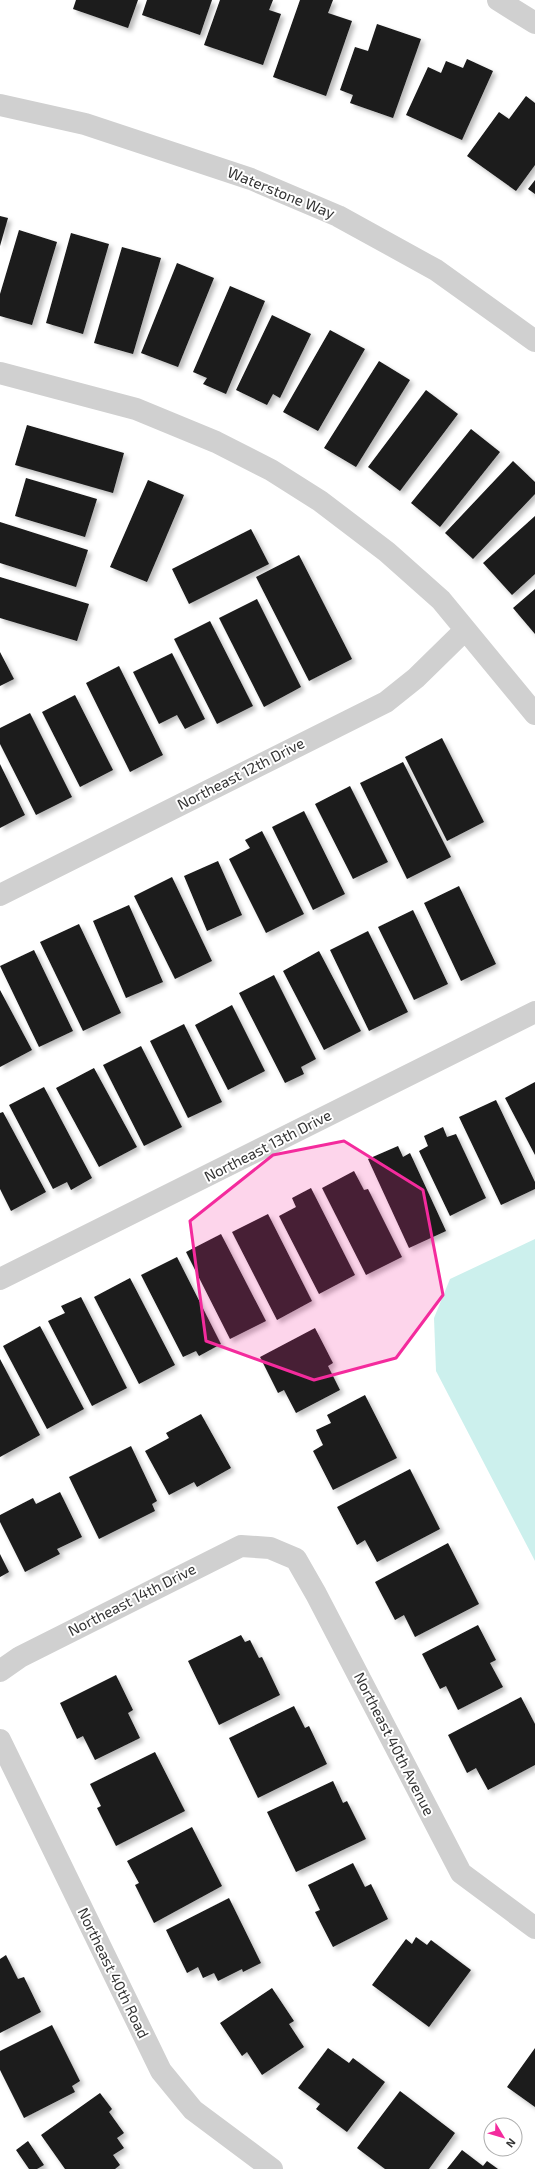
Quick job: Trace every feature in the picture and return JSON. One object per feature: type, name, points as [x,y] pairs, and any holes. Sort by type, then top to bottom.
[{"type":"street","points":[[498,0],[535,23]]},
{"type":"street","name":"Waterstone Way","points":[[0,105],[85,124],[251,179],[338,216],[436,270],[535,340]]},
{"type":"street","points":[[0,373],[136,409],[216,442],[271,470],[320,501],[387,552],[440,600],[535,714]]},
{"type":"street","name":"Northeast 12th Drive","points":[[0,895],[386,702],[416,678],[465,630]]},
{"type":"street","name":"Northeast 13th Drive","points":[[0,1279],[535,1012]]},
{"type":"street","name":"Northeast 14th Drive","points":[[0,1671],[20,1657],[241,1546],[270,1548]]},
{"type":"street","name":"Northeast 40th Avenue","points":[[270,1548],[296,1559],[316,1594],[461,1873],[535,1928]]},
{"type":"street","name":"Northeast 40th Road","points":[[0,1740],[161,2071],[193,2110],[272,2169]]},
{"type":"highlighted area","points":[[344,1141],[423,1190],[443,1295],[396,1358],[314,1380],[206,1341],[190,1221],[273,1155]]},
{"type":"water","points":[[535,1239],[535,1561],[436,1371],[434,1318],[450,1279]]},
{"type":"building","points":[[76,0],[138,0],[128,28],[73,9]]},
{"type":"building","points":[[147,0],[212,0],[200,35],[142,15]]},
{"type":"building","points":[[220,0],[273,0],[269,10],[281,14],[263,65],[204,45]]},
{"type":"building","points":[[300,0],[333,0],[328,13],[352,21],[326,96],[273,77]]},
{"type":"building","points":[[377,24],[421,39],[393,118],[350,103],[353,95],[340,90],[355,47],[368,51]]},
{"type":"building","points":[[467,59],[493,71],[462,140],[406,115],[428,67],[441,73],[446,61],[463,68]]},
{"type":"building","points":[[526,96],[535,103],[535,165],[516,191],[467,156],[499,112],[509,119]]},
{"type":"building","points":[[535,180],[535,194],[528,189]]},
{"type":"building","points":[[0,216],[8,218],[0,246]]},
{"type":"building","points":[[19,230],[57,242],[32,325],[0,316],[0,294]]},
{"type":"building","points":[[71,233],[109,244],[83,334],[46,323]]},
{"type":"building","points":[[122,247],[161,258],[133,354],[94,343]]},
{"type":"building","points":[[177,263],[214,278],[178,367],[141,353]]},
{"type":"building","points":[[230,286],[265,301],[226,394],[203,384],[207,378],[193,372]]},
{"type":"building","points":[[272,315],[311,334],[280,398],[273,394],[267,405],[236,390]]},
{"type":"building","points":[[330,330],[365,349],[318,431],[283,412]]},
{"type":"building","points":[[379,361],[410,380],[356,467],[324,448]]},
{"type":"building","points":[[426,390],[458,414],[400,491],[368,467]]},
{"type":"building","points":[[27,425],[124,453],[113,493],[15,465]]},
{"type":"building","points":[[471,429],[500,452],[440,527],[411,503]]},
{"type":"building","points":[[513,461],[535,482],[535,494],[473,559],[445,533]]},
{"type":"building","points":[[26,478],[97,499],[85,537],[15,516]]},
{"type":"building","points":[[148,480],[184,495],[147,582],[110,567]]},
{"type":"building","points":[[535,516],[535,574],[512,595],[483,563]]},
{"type":"building","points":[[0,522],[88,550],[76,587],[0,563]]},
{"type":"building","points":[[251,529],[269,564],[189,604],[172,569]]},
{"type":"building","points":[[299,555],[352,659],[309,681],[256,577]]},
{"type":"building","points":[[0,577],[89,604],[77,641],[0,618]]},
{"type":"building","points":[[535,589],[535,634],[513,608]]},
{"type":"building","points":[[257,599],[301,687],[264,707],[219,618]]},
{"type":"building","points":[[210,621],[253,706],[217,724],[174,639]]},
{"type":"building","points":[[0,652],[14,679],[0,686]]},
{"type":"building","points":[[172,653],[205,719],[185,729],[177,715],[159,724],[133,672]]},
{"type":"building","points":[[119,666],[163,755],[130,772],[86,683]]},
{"type":"building","points":[[75,695],[113,770],[80,787],[42,712]]},
{"type":"building","points":[[30,713],[72,797],[36,815],[0,744],[0,728]]},
{"type":"building","points":[[442,738],[484,822],[447,841],[405,757]]},
{"type":"building","points":[[403,762],[451,857],[407,879],[360,783]]},
{"type":"building","points":[[0,764],[25,815],[0,828]]},
{"type":"building","points":[[350,786],[388,862],[353,879],[315,804]]},
{"type":"building","points":[[304,811],[345,894],[313,910],[272,827]]},
{"type":"building","points":[[262,831],[304,914],[266,933],[229,859],[250,848],[245,840]]},
{"type":"building","points":[[218,861],[242,915],[207,931],[184,876]]},
{"type":"building","points":[[172,877],[212,961],[175,979],[134,896]]},
{"type":"building","points":[[459,886],[496,964],[461,981],[424,903]]},
{"type":"building","points":[[129,905],[163,982],[126,998],[93,921]]},
{"type":"building","points":[[413,910],[448,984],[414,1000],[378,927]]},
{"type":"building","points":[[79,924],[121,1013],[83,1031],[40,942]]},
{"type":"building","points":[[368,931],[408,1012],[369,1031],[330,950]]},
{"type":"building","points":[[34,950],[73,1031],[39,1047],[0,966]]},
{"type":"building","points":[[319,951],[361,1031],[324,1050],[283,971]]},
{"type":"building","points":[[274,975],[316,1059],[301,1067],[304,1074],[285,1083],[239,993]]},
{"type":"building","points":[[0,990],[32,1050],[0,1067]]},
{"type":"building","points":[[232,1005],[265,1071],[228,1090],[195,1025]]},
{"type":"building","points":[[184,1024],[222,1102],[188,1118],[150,1041]]},
{"type":"building","points":[[141,1046],[182,1127],[144,1146],[103,1065]]},
{"type":"building","points":[[94,1068],[137,1147],[99,1167],[56,1088]]},
{"type":"building","points":[[535,1082],[535,1155],[505,1098]]},
{"type":"building","points":[[44,1087],[92,1178],[71,1190],[67,1182],[53,1189],[9,1105]]},
{"type":"building","points":[[496,1100],[535,1182],[535,1189],[501,1205],[459,1117]]},
{"type":"building","points":[[3,1112],[46,1192],[11,1211],[0,1189],[0,1113]]},
{"type":"building","points":[[443,1127],[447,1137],[456,1134],[486,1198],[450,1216],[419,1151],[428,1146],[424,1136]]},
{"type":"building","points":[[398,1146],[403,1157],[410,1153],[446,1231],[409,1248],[368,1159]]},
{"type":"building","points":[[354,1171],[364,1190],[368,1189],[402,1257],[366,1275],[322,1188]]},
{"type":"building","points":[[311,1188],[355,1275],[319,1294],[279,1216],[296,1207],[292,1198]]},
{"type":"building","points":[[268,1214],[312,1301],[277,1320],[232,1232]]},
{"type":"building","points":[[221,1234],[266,1321],[230,1339],[186,1252]]},
{"type":"building","points":[[177,1257],[221,1344],[199,1356],[196,1351],[183,1357],[141,1275]]},
{"type":"building","points":[[130,1278],[175,1365],[139,1384],[94,1297]]},
{"type":"building","points":[[81,1297],[127,1388],[92,1406],[48,1321],[65,1313],[61,1306]]},
{"type":"building","points":[[40,1326],[84,1409],[47,1429],[3,1346]]},
{"type":"building","points":[[315,1328],[333,1363],[328,1366],[340,1390],[296,1413],[284,1390],[278,1393],[260,1357]]},
{"type":"building","points":[[0,1359],[40,1435],[0,1457]]},
{"type":"building","points":[[365,1395],[397,1458],[333,1490],[313,1451],[323,1445],[316,1430],[331,1423],[327,1415]]},
{"type":"building","points":[[201,1414],[231,1468],[197,1487],[194,1482],[169,1495],[145,1451],[169,1438],[166,1433]]},
{"type":"building","points":[[131,1446],[157,1501],[152,1504],[155,1511],[99,1539],[69,1477]]},
{"type":"building","points":[[410,1469],[440,1529],[377,1562],[365,1540],[357,1545],[337,1507]]},
{"type":"building","points":[[60,1492],[82,1537],[57,1549],[60,1554],[25,1572],[0,1522],[0,1515],[33,1498],[36,1504]]},
{"type":"building","points":[[448,1543],[479,1604],[415,1637],[404,1615],[395,1620],[375,1582]]},
{"type":"building","points":[[0,1554],[9,1572],[0,1577]]},
{"type":"building","points":[[478,1625],[496,1660],[490,1663],[503,1687],[458,1710],[446,1686],[440,1689],[422,1654]]},
{"type":"building","points":[[241,1635],[245,1642],[250,1640],[259,1658],[262,1657],[280,1695],[219,1725],[188,1661]]},
{"type":"building","points":[[116,1675],[133,1710],[128,1713],[140,1738],[95,1760],[83,1736],[77,1739],[60,1703]]},
{"type":"building","points":[[521,1697],[535,1724],[535,1765],[488,1790],[476,1768],[467,1773],[448,1735]]},
{"type":"building","points":[[294,1706],[305,1728],[309,1726],[327,1764],[258,1798],[229,1738]]},
{"type":"building","points":[[155,1752],[185,1811],[116,1846],[97,1808],[101,1806],[90,1784]]},
{"type":"building","points":[[333,1781],[343,1803],[347,1801],[366,1839],[296,1872],[267,1812]]},
{"type":"building","points":[[192,1827],[222,1886],[154,1923],[135,1885],[139,1883],[127,1861]]},
{"type":"building","points":[[353,1863],[365,1887],[371,1884],[388,1919],[333,1947],[315,1912],[320,1910],[308,1885]]},
{"type":"building","points":[[229,1898],[261,1963],[243,1972],[242,1969],[218,1981],[214,1973],[203,1978],[198,1967],[187,1973],[166,1930]]},
{"type":"building","points":[[416,1937],[427,1945],[431,1940],[471,1970],[429,2027],[372,1985],[406,1939],[412,1944]]},
{"type":"building","points":[[6,1955],[18,1979],[24,1977],[41,2012],[0,2033],[0,1959]]},
{"type":"building","points":[[272,1988],[294,2021],[289,2024],[304,2047],[262,2075],[247,2052],[242,2056],[220,2023]]},
{"type":"building","points":[[52,2025],[80,2081],[72,2086],[75,2092],[24,2118],[0,2070],[0,2051]]},
{"type":"building","points":[[328,2048],[349,2063],[353,2058],[385,2082],[347,2132],[316,2109],[320,2104],[298,2088]]},
{"type":"building","points":[[535,2048],[535,2107],[507,2087]]},
{"type":"building","points":[[400,2091],[455,2133],[429,2169],[385,2169],[357,2148]]},
{"type":"building","points":[[100,2093],[112,2109],[109,2112],[124,2133],[117,2138],[124,2148],[113,2155],[120,2165],[115,2169],[65,2169],[41,2135]]},
{"type":"building","points":[[28,2141],[44,2165],[37,2169],[29,2169],[16,2150]]},
{"type":"building","points":[[462,2150],[483,2166],[487,2161],[498,2169],[447,2169]]}]
